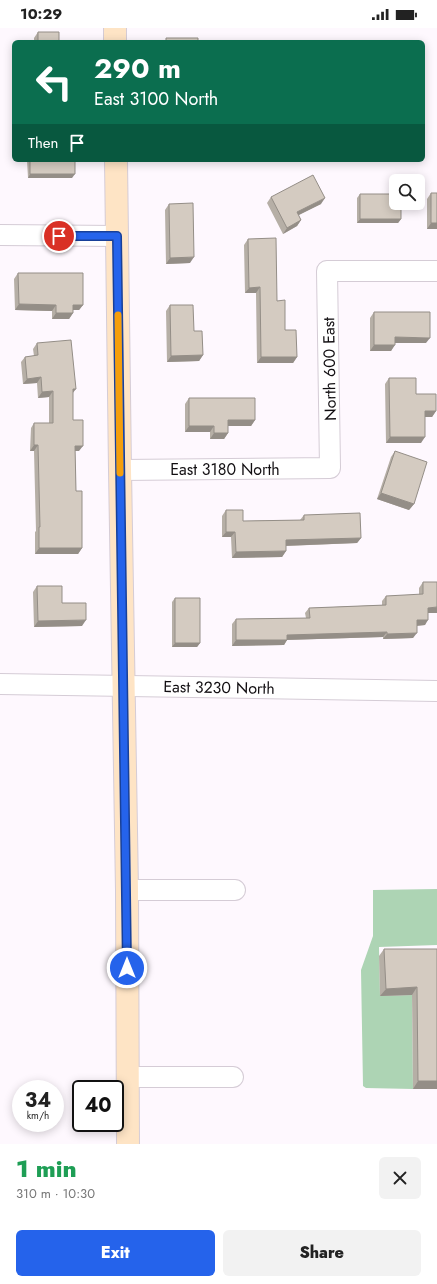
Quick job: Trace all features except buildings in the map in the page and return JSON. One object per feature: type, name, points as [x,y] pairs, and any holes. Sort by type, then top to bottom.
[{"type":"street","points":[[115,28],[115,40]]},
{"type":"street","points":[[116,162],[127,890],[128,1144]]},
{"type":"street","points":[[0,235],[117,236]]},
{"type":"street","name":"North 600 East","points":[[330,468],[327,270],[437,271]]},
{"type":"street","name":"East 3180 North","points":[[120,470],[330,468]]},
{"type":"street","name":"East 3230 North","points":[[0,684],[437,691]]},
{"type":"street","points":[[127,890],[235,890]]},
{"type":"street","points":[[128,1078],[233,1077]]},
{"type":"green space","points":[[437,889],[437,945],[379,947],[380,996],[412,995],[413,1089],[366,1088],[363,1086],[361,970],[373,936],[373,890]]},
{"type":"slow traffic","points":[[118,315],[120,473]]},
{"type":"route","points":[[59,236],[117,236],[127,968]]}]
